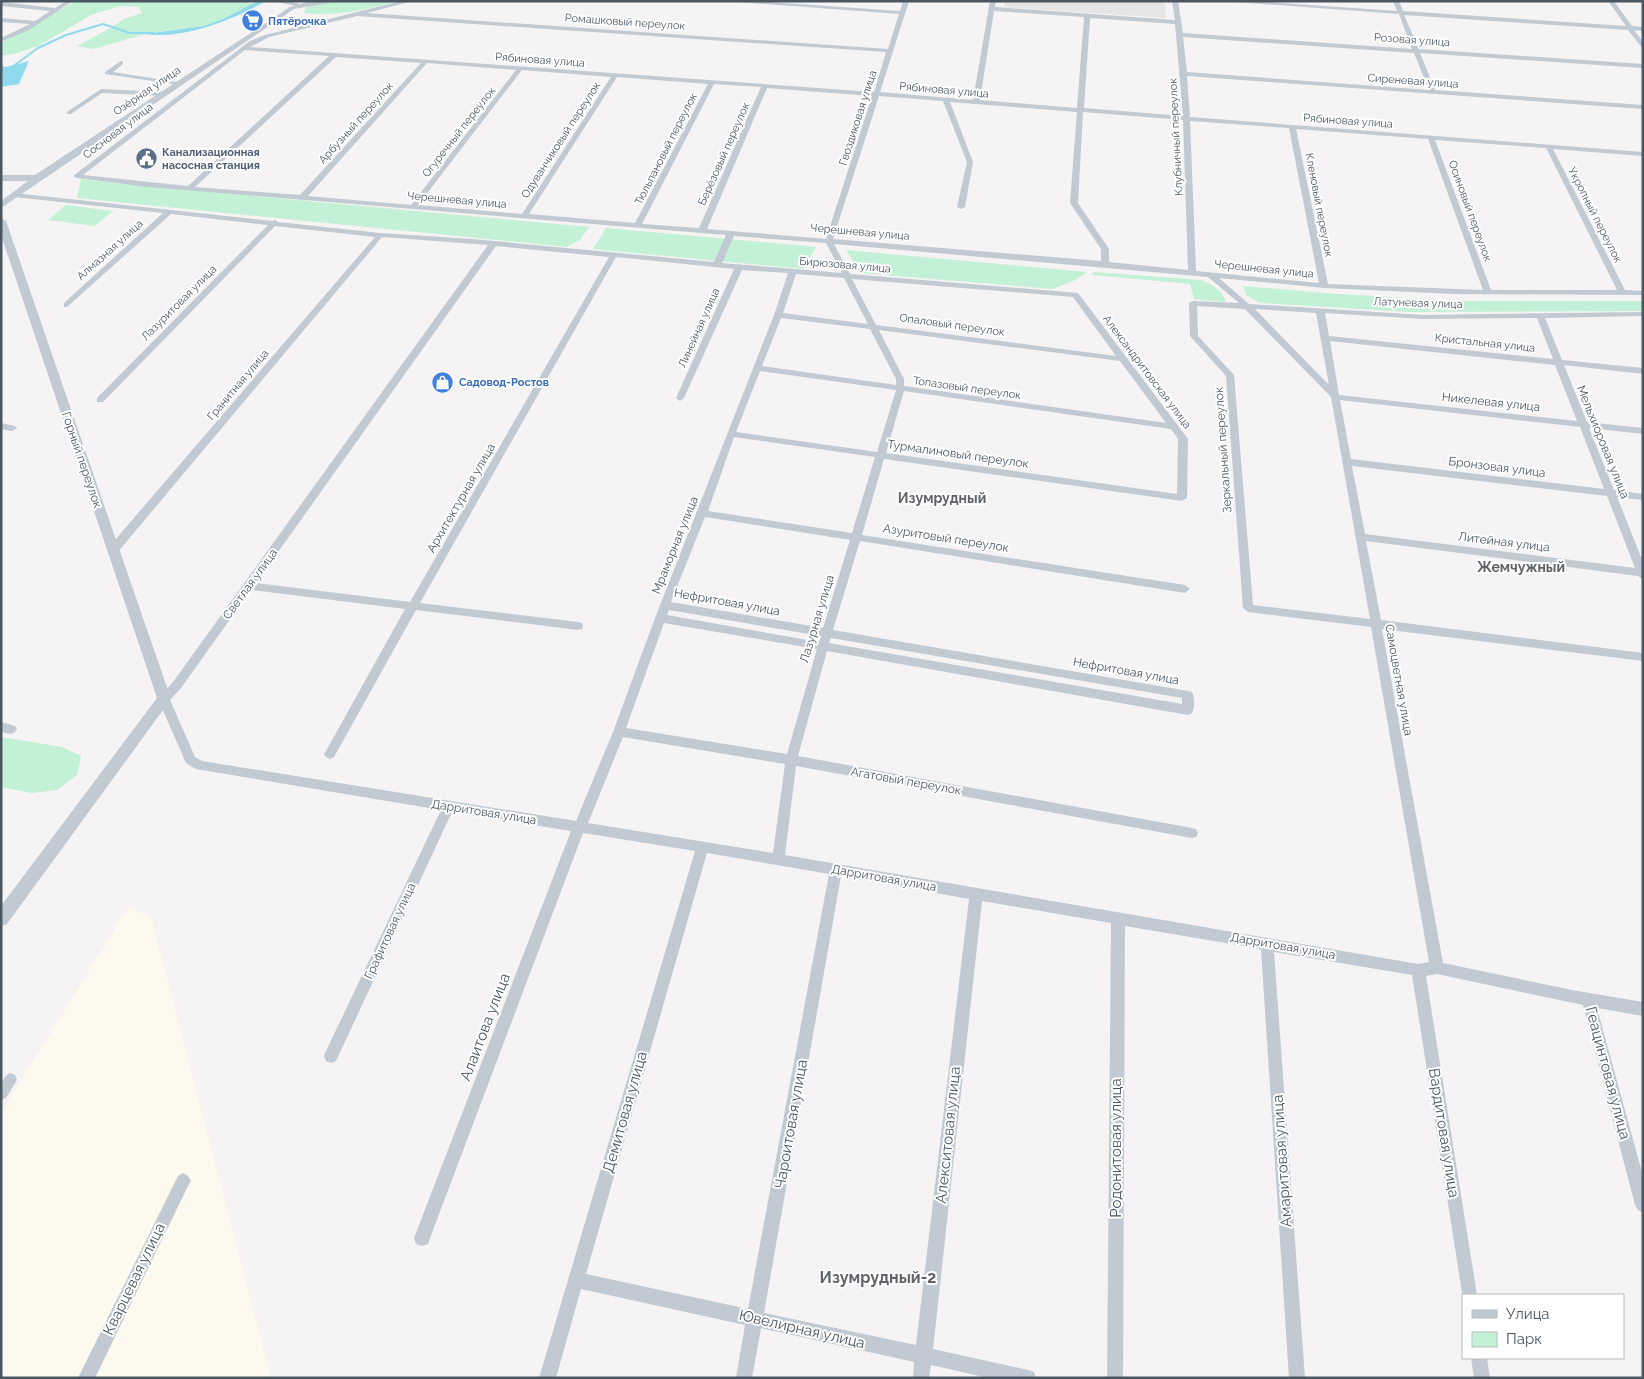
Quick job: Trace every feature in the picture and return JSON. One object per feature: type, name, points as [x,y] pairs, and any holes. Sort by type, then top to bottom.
[{"type":"street","points":[[1,40],[36,23],[70,1]]},
{"type":"street","points":[[276,1],[301,5],[338,1]]},
{"type":"street","name":"Сосновая улица","points":[[77,176],[252,42],[267,36],[409,1]]},
{"type":"street","points":[[727,1],[903,13]]},
{"type":"street","name":"Гвоздиковая улица","points":[[829,241],[906,1]]},
{"type":"street","points":[[976,102],[994,1]]},
{"type":"street","name":"Клубничный переулок","points":[[1175,1],[1186,119],[1192,272]]},
{"type":"street","points":[[1224,1],[1643,28]]},
{"type":"street","points":[[1396,1],[1433,92]]},
{"type":"street","points":[[1611,1],[1643,47]]},
{"type":"street","points":[[1,4],[55,10]]},
{"type":"street","name":"Озёрная улица","points":[[1,204],[180,82],[292,8],[301,5]]},
{"type":"street","points":[[992,10],[1178,22]]},
{"type":"street","name":"Ромашковый переулок","points":[[357,14],[891,51]]},
{"type":"street","points":[[1087,16],[1074,203],[1105,249],[1105,264]]},
{"type":"street","points":[[1,20],[36,23]]},
{"type":"street","name":"Розовая улица","points":[[1179,35],[1643,66]]},
{"type":"street","name":"Рябиновая улица","points":[[243,48],[877,94],[1643,154]]},
{"type":"street","points":[[190,188],[334,55]]},
{"type":"street","name":"Арбузный переулок","points":[[302,198],[425,62]]},
{"type":"street","points":[[121,63],[106,73],[180,82]]},
{"type":"street","name":"Огуречный переулок","points":[[413,207],[520,68]]},
{"type":"street","name":"Сиреневая улица","points":[[1182,74],[1643,107]]},
{"type":"street","name":"Одуванчиковый переулок","points":[[524,216],[615,75]]},
{"type":"street","name":"Тюльпановый переулок","points":[[638,225],[712,82]]},
{"type":"street","name":"Берёзовый переулок","points":[[702,231],[765,86]]},
{"type":"street","points":[[68,113],[101,91],[163,94]]},
{"type":"street","points":[[946,100],[970,162],[961,207]]},
{"type":"street","name":"Кленовый переулок","points":[[1292,127],[1324,286]]},
{"type":"street","name":"Осиновый переулок","points":[[1432,138],[1488,292]]},
{"type":"street","name":"Укропный переулок","points":[[1549,147],[1622,293]]},
{"type":"street","name":"Черешневая улица","points":[[77,176],[302,198],[1105,264],[1324,286],[1488,292],[1643,293]]},
{"type":"street","points":[[1,178],[37,178]]},
{"type":"street","name":"Бирюзовая улица","points":[[14,195],[275,222],[380,235],[1075,295]]},
{"type":"street","name":"Алмазная улица","points":[[66,305],[169,212]]},
{"type":"street","name":"Горный переулок","points":[[1,221],[164,699]]},
{"type":"street","name":"Лазуритовая улица","points":[[100,400],[275,222]]},
{"type":"street","points":[[718,265],[731,233]]},
{"type":"street","name":"Гранитная улица","points":[[113,550],[380,235]]},
{"type":"street","points":[[829,241],[848,276],[870,325],[900,379],[900,390]]},
{"type":"street","name":"Светлая улица","points":[[1,919],[164,699],[177,685],[493,244]]},
{"type":"street","name":"Архитектурная улица","points":[[330,754],[362,694],[614,255]]},
{"type":"street","name":"Линейная улица","points":[[680,398],[739,267]]},
{"type":"street","name":"Мраморная улица","points":[[579,827],[584,820],[619,732],[660,618],[758,368],[793,271]]},
{"type":"street","points":[[1210,275],[1248,307],[1336,397]]},
{"type":"street","name":"Александритовская улица","points":[[1075,295],[1183,439],[1182,498]]},
{"type":"street","name":"Латуневая улица","points":[[1193,303],[1422,316],[1541,317],[1643,314]]},
{"type":"street","name":"Зеркальный переулок","points":[[1193,303],[1194,336],[1230,375],[1248,608],[1375,624]]},
{"type":"street","name":"Самоцветная улица","points":[[1320,310],[1362,537],[1375,624],[1437,968]]},
{"type":"street","name":"Опаловый переулок","points":[[778,315],[870,325],[1123,359]]},
{"type":"street","name":"Мельхиоровая улица","points":[[1541,317],[1557,362],[1642,574]]},
{"type":"street","name":"Кристальная улица","points":[[1325,338],[1643,371]]},
{"type":"street","name":"Топазовый переулок","points":[[758,368],[900,390],[1175,427]]},
{"type":"street","name":"Лазурная улица","points":[[778,860],[791,760],[823,646],[900,390]]},
{"type":"street","name":"Никелевая улица","points":[[1336,397],[1643,431]]},
{"type":"street","points":[[1,426],[12,428]]},
{"type":"street","name":"Турмалиновый переулок","points":[[731,434],[1182,498]]},
{"type":"street","name":"Бронзовая улица","points":[[1348,462],[1643,497]]},
{"type":"street","name":"Азуритовый переулок","points":[[702,513],[1185,589]]},
{"type":"street","name":"Литейная улица","points":[[1362,537],[1642,574]]},
{"type":"street","points":[[248,586],[578,626]]},
{"type":"street","name":"Нефритовая улица","points":[[660,618],[1188,710],[1188,695],[665,605]]},
{"type":"street","points":[[1375,624],[1643,657]]},
{"type":"street","name":"Дарритовая улица","points":[[164,699],[190,760],[200,766],[836,869],[1418,970],[1437,968],[1588,1000],[1643,1009]]},
{"type":"street","name":"Агатовый переулок","points":[[619,732],[791,760],[1192,833]]},
{"type":"street","name":"Графитовая улица","points":[[331,1056],[449,806]]},
{"type":"street","name":"Алаитова улица","points":[[422,1238],[579,827]]},
{"type":"street","name":"Демитовая улица","points":[[547,1378],[703,847]]},
{"type":"street","name":"Чароитовая улица","points":[[744,1378],[836,869]]},
{"type":"street","name":"Алекситовая улица","points":[[921,1378],[976,893]]},
{"type":"street","name":"Родонитовая улица","points":[[1115,1378],[1118,918]]},
{"type":"street","name":"Амаритовая улица","points":[[1267,943],[1297,1378]]},
{"type":"street","name":"Вардитовая улица","points":[[1418,970],[1469,1294]]},
{"type":"street","name":"Геацинтовая улица","points":[[1588,1000],[1643,1205]]},
{"type":"street","points":[[1,1093],[10,1080]]},
{"type":"street","name":"Кварцевая улица","points":[[86,1378],[183,1181]]},
{"type":"street","name":"Ювелирная улица","points":[[576,1280],[1028,1378]]},
{"type":"street","points":[[1479,1359],[1482,1378]]},
{"type":"shaded area","points":[[1005,1],[1165,1],[1166,18],[1004,7]]},
{"type":"shaded area","points":[[129,906],[151,917],[271,1378],[1,1378],[1,1113]]},
{"type":"green space","points":[[76,1],[243,1],[253,4],[204,26],[149,33],[93,49],[77,46],[124,19],[142,13],[139,7],[120,6],[91,15],[40,45],[18,53],[1,56],[1,43]]},
{"type":"green space","points":[[310,1],[399,1],[340,13],[304,13]]},
{"type":"green space","points":[[81,179],[589,227],[580,240],[567,247],[77,198]]},
{"type":"green space","points":[[66,205],[113,211],[95,226],[48,220]]},
{"type":"green space","points":[[606,228],[816,247],[803,269],[593,249]]},
{"type":"green space","points":[[846,250],[1087,272],[1075,280],[1053,289],[860,273]]},
{"type":"green space","points":[[1093,272],[1201,280],[1219,291],[1226,302],[1194,299],[1190,284],[1092,275]]},
{"type":"green space","points":[[1243,286],[1456,301],[1643,301],[1643,311],[1410,312],[1260,303],[1246,295]]},
{"type":"green space","points":[[1,737],[62,747],[81,756],[77,775],[57,790],[32,793],[1,787]]},
{"type":"water","points":[[258,1],[264,2],[222,22],[206,27],[174,34],[144,34],[204,26],[223,19]]},
{"type":"water","points":[[29,61],[19,84],[1,87],[1,66],[6,67]]},
{"type":"waterway","points":[[12,67],[38,48],[66,35],[103,24],[130,33],[153,33]]},
{"type":"place","name":"Пятёрочка","points":[[252,21]]},
{"type":"place","name":"Канализационная насосная станция","points":[[146,158]]},
{"type":"place","name":"Садовод-Ростов","points":[[443,382]]},
{"type":"district","name":"Изумрудный","points":[[942,498]]},
{"type":"district","name":"Жемчужный","points":[[1521,567]]},
{"type":"district","name":"Изумрудный-2","points":[[878,1277]]}]
